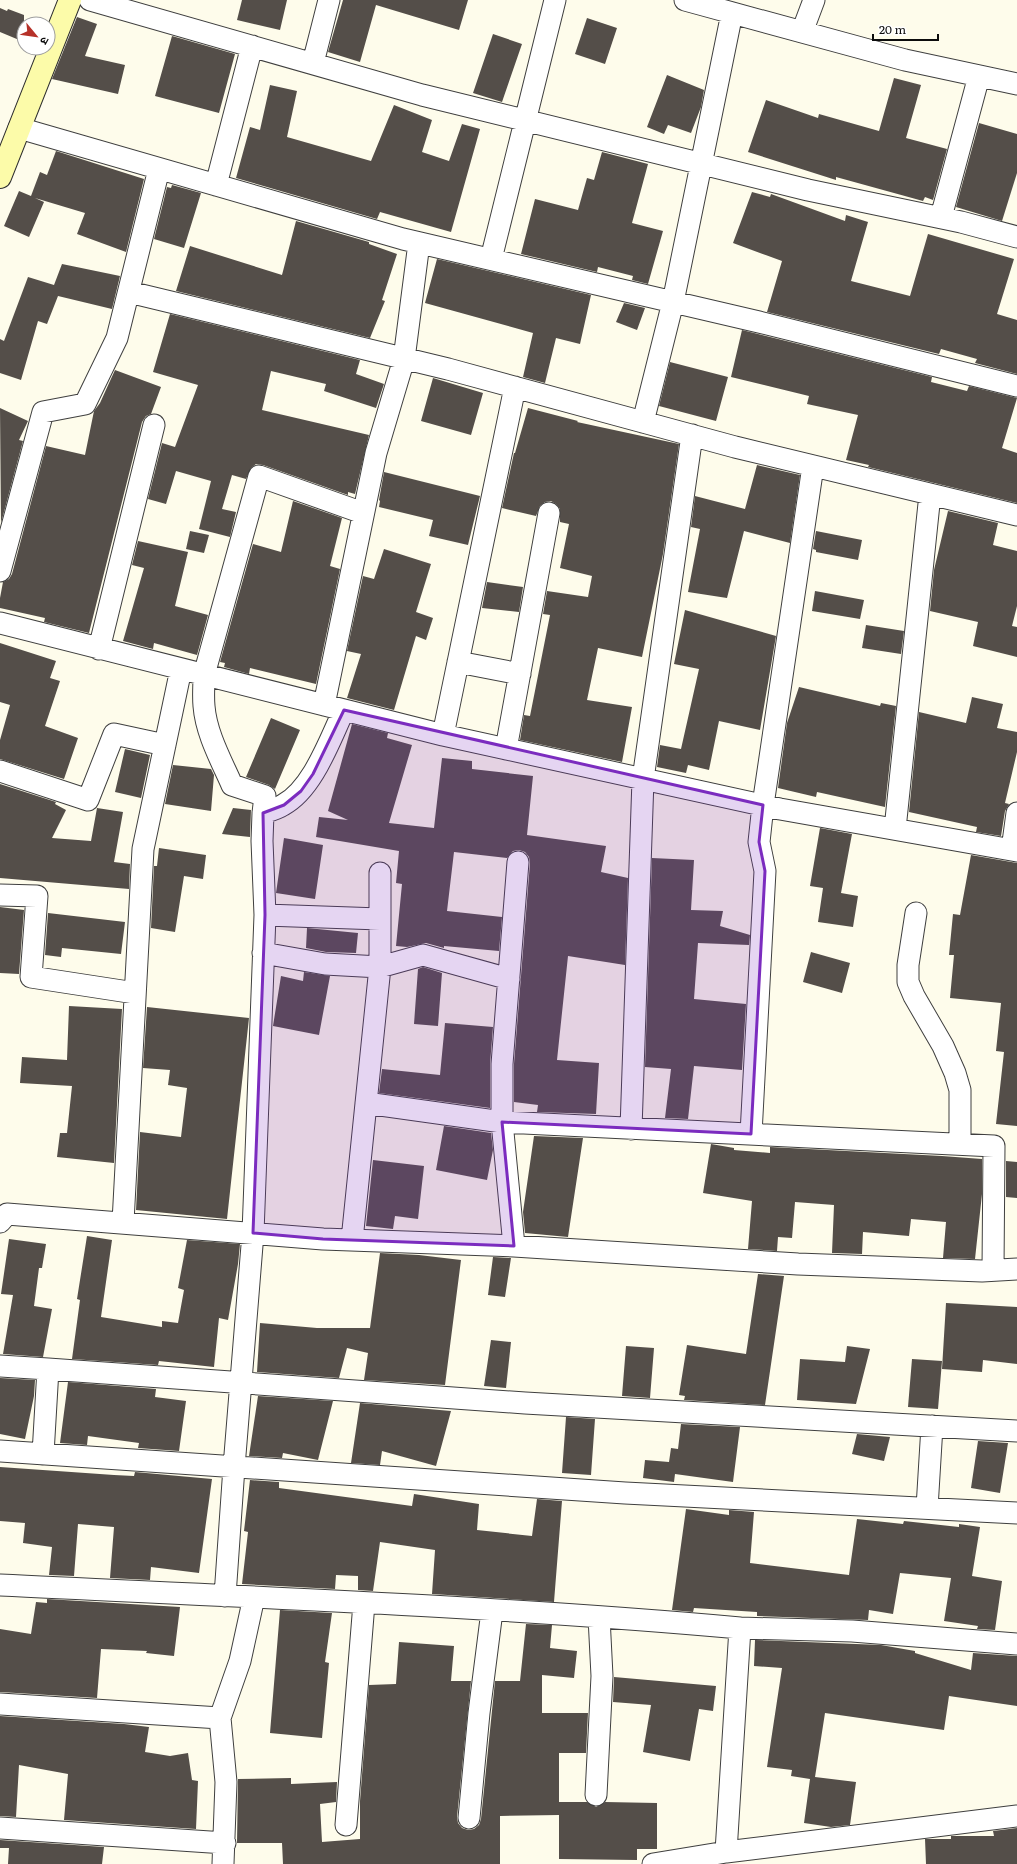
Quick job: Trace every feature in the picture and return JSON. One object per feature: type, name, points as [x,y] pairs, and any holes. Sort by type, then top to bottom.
[{"type":"street","points":[[0,177],[70,0]]},
{"type":"street","points":[[90,0],[422,95],[808,190],[941,217],[1017,237]]},
{"type":"street","points":[[313,63],[329,0]]},
{"type":"street","points":[[490,259],[555,0]]},
{"type":"street","points":[[685,0],[905,60],[1017,84]]},
{"type":"street","points":[[802,32],[814,0]]},
{"type":"street","points":[[643,422],[673,302],[732,13]]},
{"type":"street","points":[[216,185],[252,46]]},
{"type":"street","points":[[941,217],[979,76]]},
{"type":"street","points":[[19,128],[419,243],[673,302],[1017,386]]},
{"type":"street","points":[[0,571],[43,412],[85,404],[117,338],[159,169]]},
{"type":"street","points":[[324,704],[376,453],[404,359],[419,243]]},
{"type":"street","points":[[129,292],[516,387],[813,466],[1017,515]]},
{"type":"street","points":[[442,735],[516,387]]},
{"type":"street","points":[[100,649],[154,425]]},
{"type":"street","points":[[631,1129],[643,779],[692,435]]},
{"type":"street","points":[[751,1134],[765,871],[759,842],[763,805],[813,466]]},
{"type":"street","points":[[225,1596],[253,1233],[265,915],[263,813],[265,796],[232,785],[215,747],[204,707],[204,675],[259,476],[364,512]]},
{"type":"street","points":[[895,829],[930,494]]},
{"type":"street","points":[[506,749],[548,513]]},
{"type":"street","points":[[0,623],[442,735],[763,805],[1015,851],[1017,813]]},
{"type":"street","points":[[458,662],[520,674]]},
{"type":"street","points":[[124,1222],[143,850],[181,669]]},
{"type":"street","points":[[263,813],[284,805],[301,790],[313,774],[344,710]]},
{"type":"street","points":[[0,771],[88,800],[114,734],[165,745]]},
{"type":"street","points":[[514,1246],[502,1122],[502,1064],[518,862]]},
{"type":"street","points":[[352,1240],[380,967],[380,873]]},
{"type":"street","points":[[0,895],[37,896],[31,977],[135,994]]},
{"type":"street","points":[[916,913],[908,965],[908,982],[914,996],[943,1046],[955,1073],[960,1090],[960,1144]]},
{"type":"street","points":[[265,915],[380,919]]},
{"type":"street","points":[[263,953],[325,964],[380,967],[423,955],[509,979]]},
{"type":"street","points":[[366,1103],[502,1122],[994,1146],[994,1270]]},
{"type":"street","points":[[0,1222],[7,1214],[352,1240],[514,1246],[798,1264],[994,1270],[1017,1269]]},
{"type":"street","points":[[0,1366],[525,1403],[1017,1431]]},
{"type":"street","points":[[43,1454],[48,1369]]},
{"type":"street","points":[[927,1508],[932,1426]]},
{"type":"street","points":[[0,1451],[625,1493],[1017,1513]]},
{"type":"street","points":[[0,1585],[492,1610],[740,1628],[852,1631],[1017,1644]]},
{"type":"street","points":[[223,1864],[225,1843],[226,1782],[220,1718],[240,1661],[254,1597]]},
{"type":"street","points":[[346,1825],[364,1603]]},
{"type":"street","points":[[469,1818],[479,1713],[492,1610]]},
{"type":"street","points":[[596,1795],[602,1676],[599,1617]]},
{"type":"street","points":[[726,1852],[740,1628]]},
{"type":"street","points":[[0,1704],[220,1718]]},
{"type":"street","points":[[653,1864],[726,1852],[1017,1816]]},
{"type":"street","points":[[0,1828],[225,1843]]},
{"type":"highlighted area","points":[[344,710],[763,805],[759,842],[765,871],[751,1134],[502,1122],[514,1246],[323,1239],[253,1233],[265,915],[263,813],[284,805],[301,791],[313,774]]},
{"type":"building","points":[[242,0],[287,0],[280,30],[237,20]]},
{"type":"building","points":[[343,0],[468,0],[459,30],[376,5],[360,62],[328,52]]},
{"type":"building","points":[[0,8],[7,11],[8,9],[24,15],[16,16],[16,39],[0,32]]},
{"type":"building","points":[[77,17],[97,24],[85,56],[125,65],[118,94],[52,79]]},
{"type":"building","points":[[587,18],[617,28],[605,64],[575,54]]},
{"type":"building","points":[[493,34],[522,44],[502,102],[473,93]]},
{"type":"building","points":[[172,36],[235,54],[219,113],[155,96]]},
{"type":"building","points":[[667,75],[704,90],[701,107],[691,133],[668,125],[664,134],[647,127]]},
{"type":"building","points":[[894,78],[921,85],[906,138],[947,149],[933,200],[925,197],[923,201],[836,177],[836,180],[748,152],[766,100],[818,118],[819,114],[879,131]]},
{"type":"building","points":[[270,85],[297,91],[287,137],[371,161],[394,105],[432,120],[422,152],[449,161],[462,124],[480,129],[451,232],[380,212],[377,219],[236,178],[250,127],[260,130]]},
{"type":"building","points":[[979,123],[1017,134],[1017,173],[1002,221],[956,207]]},
{"type":"building","points":[[56,151],[144,179],[126,252],[77,234],[85,213],[35,198],[44,202],[29,237],[4,226],[19,191],[31,196],[40,172],[47,175]]},
{"type":"building","points":[[602,152],[648,164],[632,223],[663,231],[648,284],[632,280],[633,276],[598,267],[597,272],[521,254],[535,199],[578,210],[587,178],[594,180]]},
{"type":"building","points":[[172,185],[201,193],[184,248],[154,239],[167,187],[171,188]]},
{"type":"building","points":[[752,192],[770,197],[771,194],[845,221],[846,215],[868,222],[851,281],[910,296],[928,234],[1014,259],[997,314],[1017,320],[1017,374],[975,363],[977,359],[941,349],[939,354],[767,312],[782,261],[733,243]]},
{"type":"building","points":[[296,221],[369,242],[369,244],[397,254],[382,300],[385,301],[370,338],[176,291],[190,246],[282,275]]},
{"type":"building","points":[[437,259],[591,295],[580,344],[556,338],[545,383],[523,377],[533,333],[425,303]]},
{"type":"building","points":[[62,264],[120,276],[112,309],[58,296],[47,324],[38,321],[21,380],[0,373],[0,339],[4,341],[28,277],[54,285]]},
{"type":"building","points":[[624,303],[645,308],[637,330],[616,322]]},
{"type":"building","points":[[170,314],[360,360],[356,374],[384,384],[376,408],[324,391],[326,384],[271,371],[262,410],[369,435],[355,494],[348,492],[348,495],[263,465],[256,464],[251,468],[246,479],[232,475],[222,509],[236,512],[230,537],[199,529],[211,481],[176,471],[166,504],[148,499],[162,443],[175,447],[198,385],[153,372]]},
{"type":"building","points":[[742,330],[932,377],[931,382],[967,391],[969,386],[1017,398],[1002,448],[1017,453],[1017,503],[868,467],[869,465],[846,460],[858,415],[807,404],[809,396],[731,377]]},
{"type":"building","points":[[670,362],[728,377],[716,421],[659,406]]},
{"type":"building","points":[[115,370],[161,387],[151,414],[146,416],[142,422],[89,633],[44,622],[45,618],[0,608],[3,582],[9,579],[12,574],[46,446],[85,455],[94,411],[100,403]]},
{"type":"building","points":[[433,378],[483,393],[471,435],[421,421]]},
{"type":"building","points":[[0,408],[28,421],[19,440],[23,441],[1,523]]},
{"type":"building","points":[[528,408],[578,421],[577,422],[679,444],[663,554],[642,657],[598,648],[587,700],[632,707],[622,762],[520,740],[524,715],[530,716],[550,615],[543,614],[547,591],[588,597],[592,576],[560,568],[569,524],[560,522],[560,509],[556,504],[551,501],[545,502],[540,506],[536,516],[502,508],[514,453]]},
{"type":"building","points":[[757,465],[800,475],[790,543],[744,531],[727,598],[688,592],[700,529],[691,527],[695,496],[745,509]]},
{"type":"building","points":[[384,472],[480,496],[468,545],[429,536],[433,520],[379,507]]},
{"type":"building","points":[[293,501],[342,518],[330,566],[340,569],[316,684],[250,668],[249,674],[224,667],[225,663],[220,662],[253,544],[281,552]]},
{"type":"building","points":[[948,511],[998,523],[993,545],[1017,551],[1017,606],[1012,626],[1017,627],[1017,657],[973,646],[978,622],[930,611],[934,570]]},
{"type":"building","points":[[190,531],[209,535],[204,553],[186,549]]},
{"type":"building","points":[[816,531],[862,540],[858,560],[816,552],[816,550],[813,549]]},
{"type":"building","points":[[138,541],[188,552],[175,606],[208,615],[197,655],[154,643],[153,649],[123,641],[144,568],[132,565]]},
{"type":"building","points":[[384,549],[431,564],[416,612],[433,618],[426,640],[416,636],[394,710],[347,698],[361,654],[347,651],[363,576],[374,579]]},
{"type":"building","points":[[487,582],[523,587],[519,612],[482,608]]},
{"type":"building","points":[[815,591],[864,600],[860,619],[812,611]]},
{"type":"building","points":[[685,610],[776,636],[760,730],[719,721],[709,770],[688,765],[686,773],[657,767],[660,745],[681,749],[699,669],[674,664]]},
{"type":"building","points":[[866,625],[904,631],[901,654],[862,648]]},
{"type":"building","points":[[0,643],[56,661],[50,678],[60,681],[45,726],[78,738],[64,779],[0,759],[0,740],[10,705],[0,702]]},
{"type":"building","points":[[799,687],[880,706],[881,703],[896,706],[885,807],[817,792],[816,797],[778,788],[787,723]]},
{"type":"building","points":[[972,697],[1003,704],[997,728],[1017,732],[1017,752],[1005,803],[1009,804],[1005,811],[1001,836],[976,832],[977,827],[909,812],[919,712],[966,723]]},
{"type":"building","points":[[271,718],[300,730],[275,789],[269,785],[246,777]]},
{"type":"building","points":[[352,724],[388,733],[387,738],[412,745],[389,823],[434,828],[442,758],[472,761],[472,769],[533,776],[527,835],[606,846],[601,872],[628,878],[625,965],[568,956],[557,1060],[599,1063],[596,1114],[537,1112],[538,1105],[514,1102],[514,1064],[530,863],[529,857],[525,852],[519,850],[513,851],[507,858],[454,852],[447,911],[502,917],[499,951],[444,946],[444,948],[426,943],[407,947],[396,946],[402,884],[396,883],[399,851],[316,837],[319,817],[348,820],[328,811]]},
{"type":"building","points":[[125,749],[150,755],[141,798],[115,792]]},
{"type":"building","points":[[173,765],[211,769],[214,775],[211,811],[165,804]]},
{"type":"building","points":[[0,784],[56,802],[55,804],[66,810],[52,838],[91,841],[97,808],[123,812],[114,862],[130,864],[129,889],[0,878]]},
{"type":"building","points":[[233,808],[251,810],[250,837],[222,834]]},
{"type":"building","points":[[820,828],[852,834],[841,893],[858,896],[853,927],[818,922],[823,888],[810,886]]},
{"type":"building","points":[[284,838],[323,845],[315,899],[276,893]]},
{"type":"building","points":[[159,848],[206,855],[203,879],[184,876],[175,932],[151,928],[154,866],[157,866]]},
{"type":"building","points":[[971,855],[1017,863],[1017,1126],[996,1124],[1004,1052],[996,1051],[1001,1003],[950,998],[954,955],[949,955],[953,914],[960,915]]},
{"type":"building","points":[[652,858],[694,860],[691,910],[723,911],[720,926],[750,935],[749,945],[698,943],[694,999],[746,1004],[742,1070],[694,1066],[688,1119],[665,1118],[671,1069],[645,1067]]},
{"type":"building","points":[[0,907],[24,910],[19,974],[0,973]]},
{"type":"building","points":[[48,913],[125,922],[121,954],[62,948],[61,957],[45,955]]},
{"type":"building","points":[[307,928],[358,933],[356,953],[326,952],[306,948]]},
{"type":"building","points":[[811,952],[850,963],[842,993],[803,982]]},
{"type":"building","points":[[423,967],[442,973],[438,1026],[414,1024],[418,969]]},
{"type":"building","points":[[304,972],[330,976],[319,1035],[273,1026],[281,976],[303,981]]},
{"type":"building","points":[[69,1006],[122,1009],[114,1163],[57,1157],[60,1133],[67,1133],[72,1086],[20,1083],[22,1057],[67,1060]]},
{"type":"building","points":[[147,1007],[249,1018],[227,1219],[136,1210],[140,1132],[181,1137],[187,1088],[168,1085],[170,1070],[143,1068]]},
{"type":"building","points":[[445,1023],[493,1027],[490,1064],[490,1108],[379,1093],[382,1069],[440,1075]]},
{"type":"building","points":[[444,1126],[491,1133],[493,1150],[487,1180],[436,1170]]},
{"type":"building","points":[[534,1136],[583,1138],[568,1237],[525,1233],[523,1212]]},
{"type":"building","points":[[711,1144],[734,1148],[734,1150],[770,1153],[770,1147],[982,1159],[982,1194],[975,1259],[943,1258],[946,1222],[911,1219],[909,1236],[863,1232],[862,1254],[832,1253],[834,1205],[795,1202],[792,1238],[778,1237],[777,1251],[748,1249],[752,1201],[703,1193]]},
{"type":"building","points":[[373,1160],[424,1166],[418,1219],[395,1216],[393,1229],[366,1226]]},
{"type":"building","points":[[1006,1161],[1017,1162],[1017,1198],[1006,1197]]},
{"type":"building","points":[[87,1236],[112,1240],[101,1317],[162,1327],[162,1321],[178,1323],[184,1290],[178,1288],[187,1240],[240,1244],[228,1320],[219,1318],[214,1367],[159,1361],[158,1365],[72,1359],[80,1300],[77,1299]]},
{"type":"building","points":[[9,1239],[46,1244],[42,1268],[39,1268],[34,1306],[52,1309],[43,1357],[3,1354],[13,1295],[1,1294]]},
{"type":"building","points":[[380,1253],[419,1255],[461,1260],[445,1385],[364,1380],[368,1353],[347,1348],[339,1378],[257,1372],[260,1323],[317,1328],[370,1328]]},
{"type":"building","points":[[493,1257],[511,1258],[505,1297],[488,1295]]},
{"type":"building","points":[[758,1274],[784,1276],[765,1405],[684,1400],[685,1396],[679,1395],[687,1345],[746,1354]]},
{"type":"building","points":[[946,1303],[1017,1307],[1017,1364],[983,1360],[982,1372],[942,1369]]},
{"type":"building","points":[[491,1340],[511,1342],[506,1388],[484,1386]]},
{"type":"building","points":[[626,1346],[654,1348],[650,1398],[622,1396]]},
{"type":"building","points":[[847,1346],[870,1349],[856,1404],[797,1400],[800,1359],[845,1362]]},
{"type":"building","points":[[912,1359],[942,1361],[938,1409],[908,1407]]},
{"type":"building","points":[[0,1378],[35,1380],[34,1396],[25,1439],[0,1434]]},
{"type":"building","points":[[68,1382],[156,1389],[155,1397],[186,1401],[179,1451],[138,1448],[139,1443],[88,1436],[87,1445],[60,1443]]},
{"type":"building","points":[[258,1396],[333,1401],[318,1460],[283,1453],[282,1458],[249,1456]]},
{"type":"building","points":[[360,1403],[451,1411],[436,1466],[382,1451],[380,1465],[351,1463]]},
{"type":"building","points":[[566,1417],[595,1419],[591,1475],[562,1473]]},
{"type":"building","points":[[681,1424],[740,1427],[733,1482],[675,1474],[674,1482],[643,1478],[645,1460],[669,1462],[671,1448],[678,1449]]},
{"type":"building","points":[[857,1434],[890,1437],[884,1461],[852,1454]]},
{"type":"building","points":[[978,1441],[1008,1443],[1000,1493],[971,1488]]},
{"type":"building","points":[[0,1467],[134,1476],[135,1472],[212,1479],[199,1573],[151,1567],[150,1580],[110,1578],[114,1527],[78,1524],[74,1576],[49,1575],[52,1547],[23,1543],[25,1523],[0,1521]]},
{"type":"building","points":[[250,1480],[279,1482],[279,1488],[412,1506],[414,1494],[479,1504],[477,1530],[532,1536],[537,1499],[562,1501],[554,1602],[432,1594],[435,1550],[380,1542],[373,1591],[358,1590],[358,1576],[336,1575],[335,1589],[242,1584],[248,1532],[244,1531]]},
{"type":"building","points":[[686,1509],[729,1515],[729,1510],[754,1512],[750,1563],[849,1575],[857,1519],[903,1524],[904,1521],[959,1527],[959,1524],[980,1527],[972,1576],[1002,1581],[995,1630],[977,1629],[978,1626],[944,1621],[951,1578],[900,1573],[893,1614],[869,1610],[868,1620],[757,1616],[757,1612],[694,1608],[693,1612],[672,1610]]},
{"type":"building","points":[[47,1599],[180,1607],[174,1656],[146,1653],[147,1651],[101,1649],[97,1698],[0,1692],[0,1629],[31,1634],[36,1602],[47,1603]]},
{"type":"building","points":[[280,1610],[332,1613],[325,1662],[329,1663],[322,1738],[270,1733]]},
{"type":"building","points":[[526,1624],[552,1625],[550,1648],[577,1651],[574,1678],[542,1675],[542,1713],[588,1713],[586,1753],[559,1753],[559,1802],[587,1802],[596,1807],[605,1802],[657,1803],[657,1849],[637,1849],[637,1860],[559,1859],[559,1815],[500,1816],[500,1864],[283,1864],[282,1843],[237,1843],[238,1779],[291,1778],[291,1784],[337,1782],[336,1802],[320,1804],[322,1842],[360,1839],[360,1801],[369,1685],[396,1684],[399,1642],[454,1646],[451,1681],[471,1681],[457,1817],[458,1823],[462,1828],[468,1830],[474,1829],[479,1825],[481,1819],[495,1681],[520,1681]]},
{"type":"building","points":[[755,1640],[881,1645],[915,1651],[915,1653],[971,1670],[973,1653],[1017,1656],[1017,1706],[949,1696],[944,1730],[825,1713],[815,1777],[856,1782],[850,1825],[831,1827],[804,1823],[810,1779],[791,1776],[792,1770],[767,1767],[782,1668],[754,1666]]},
{"type":"building","points":[[614,1677],[716,1686],[713,1711],[699,1709],[690,1761],[643,1752],[651,1705],[613,1702]]},
{"type":"building","points":[[0,1716],[149,1727],[145,1752],[170,1756],[188,1753],[192,1780],[198,1781],[196,1829],[64,1820],[68,1774],[19,1765],[16,1817],[0,1816]]},
{"type":"building","points":[[1017,1828],[1017,1864],[926,1864],[925,1839],[951,1839],[951,1836],[994,1836],[993,1831]]},
{"type":"building","points":[[0,1840],[104,1847],[102,1864],[8,1864],[9,1848],[0,1848]]}]
